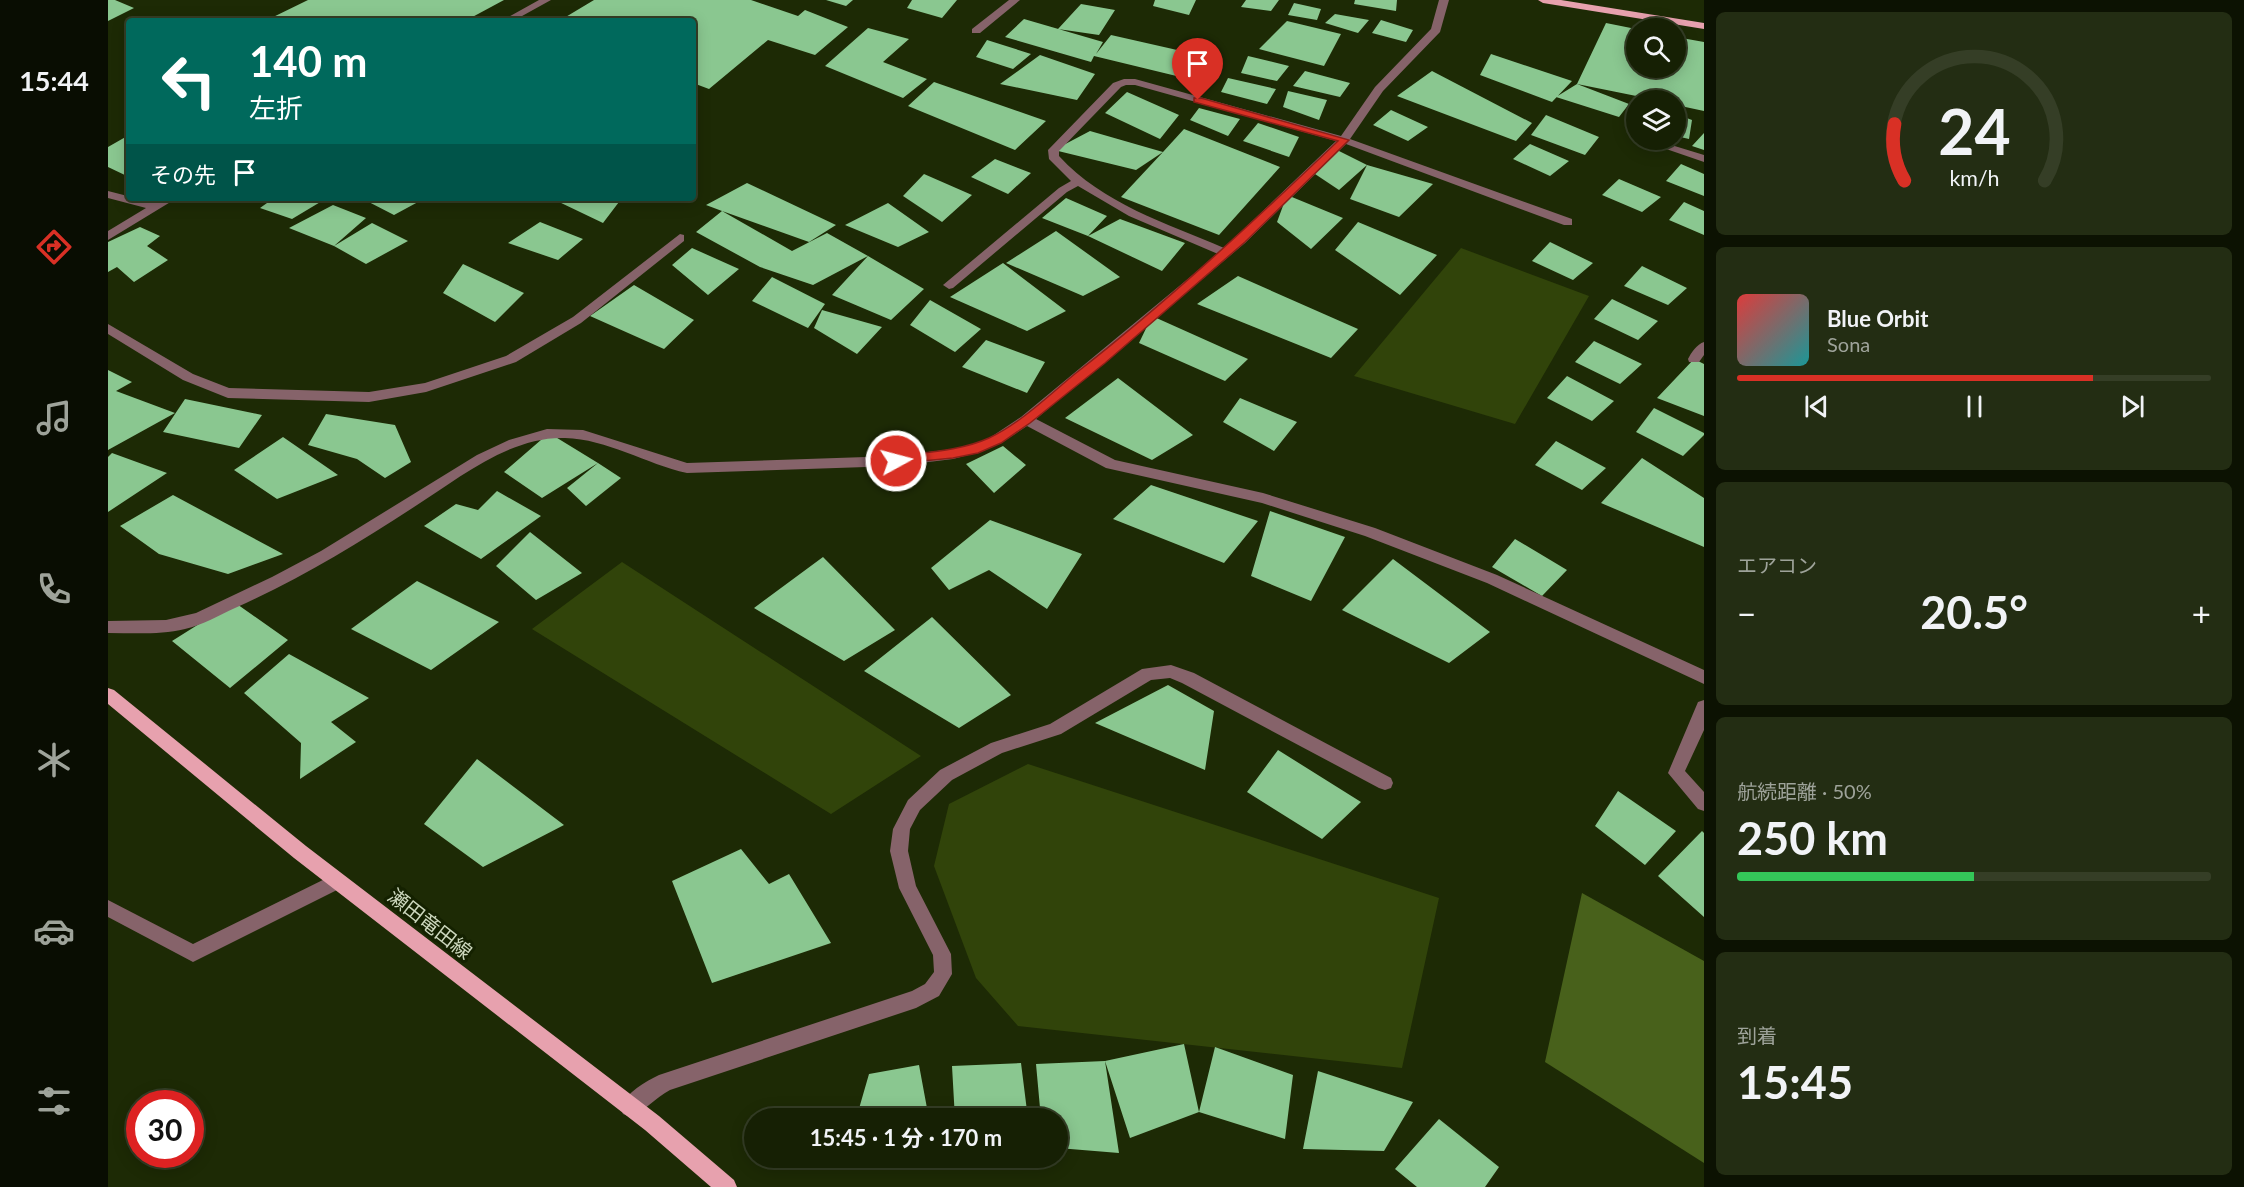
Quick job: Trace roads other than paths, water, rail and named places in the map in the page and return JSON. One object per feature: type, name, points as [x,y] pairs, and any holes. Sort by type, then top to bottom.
[{"type":"main road","points":[[1543,0],[1704,26]]},
{"type":"main road","name":"瀬田竜田線","points":[[108,695],[337,881],[630,1107],[728,1187]]},
{"type":"street","points":[[512,18],[546,0]]},
{"type":"street","points":[[976,31],[1015,0]]},
{"type":"street","points":[[108,627],[143,628],[187,622],[248,597],[334,551],[439,484],[513,442],[549,433],[596,436],[664,464],[687,468],[896,461],[953,454],[978,448],[996,440],[1026,420],[1101,360],[1226,253],[1344,140],[1379,89],[1436,30],[1444,0]]},
{"type":"street","points":[[1226,253],[1104,199],[1063,169],[1053,157],[1054,150],[1117,86],[1125,82],[1135,82],[1344,140],[1568,222]]},
{"type":"street","points":[[1676,150],[1704,159]]},
{"type":"street","points":[[949,285],[1063,190],[1078,182]]},
{"type":"street","points":[[108,194],[126,199]]},
{"type":"street","points":[[134,201],[156,207]]},
{"type":"street","points":[[108,236],[166,201]]},
{"type":"street","points":[[108,328],[188,377],[228,393],[369,397],[426,387],[511,359],[577,320],[680,238]]},
{"type":"street","points":[[1694,359],[1704,346]]},
{"type":"street","points":[[1026,420],[1111,464],[1263,498],[1370,532],[1492,579],[1704,677]]},
{"type":"street","points":[[630,1107],[650,1090],[666,1082],[916,999],[932,990],[943,974],[942,954],[908,888],[899,851],[902,829],[914,805],[946,775],[997,748],[1055,729],[1148,674],[1171,671],[1188,678],[1385,783]]},
{"type":"street","points":[[1704,708],[1704,714],[1676,773],[1704,804]]},
{"type":"street","points":[[108,908],[193,953],[337,881]]}]
